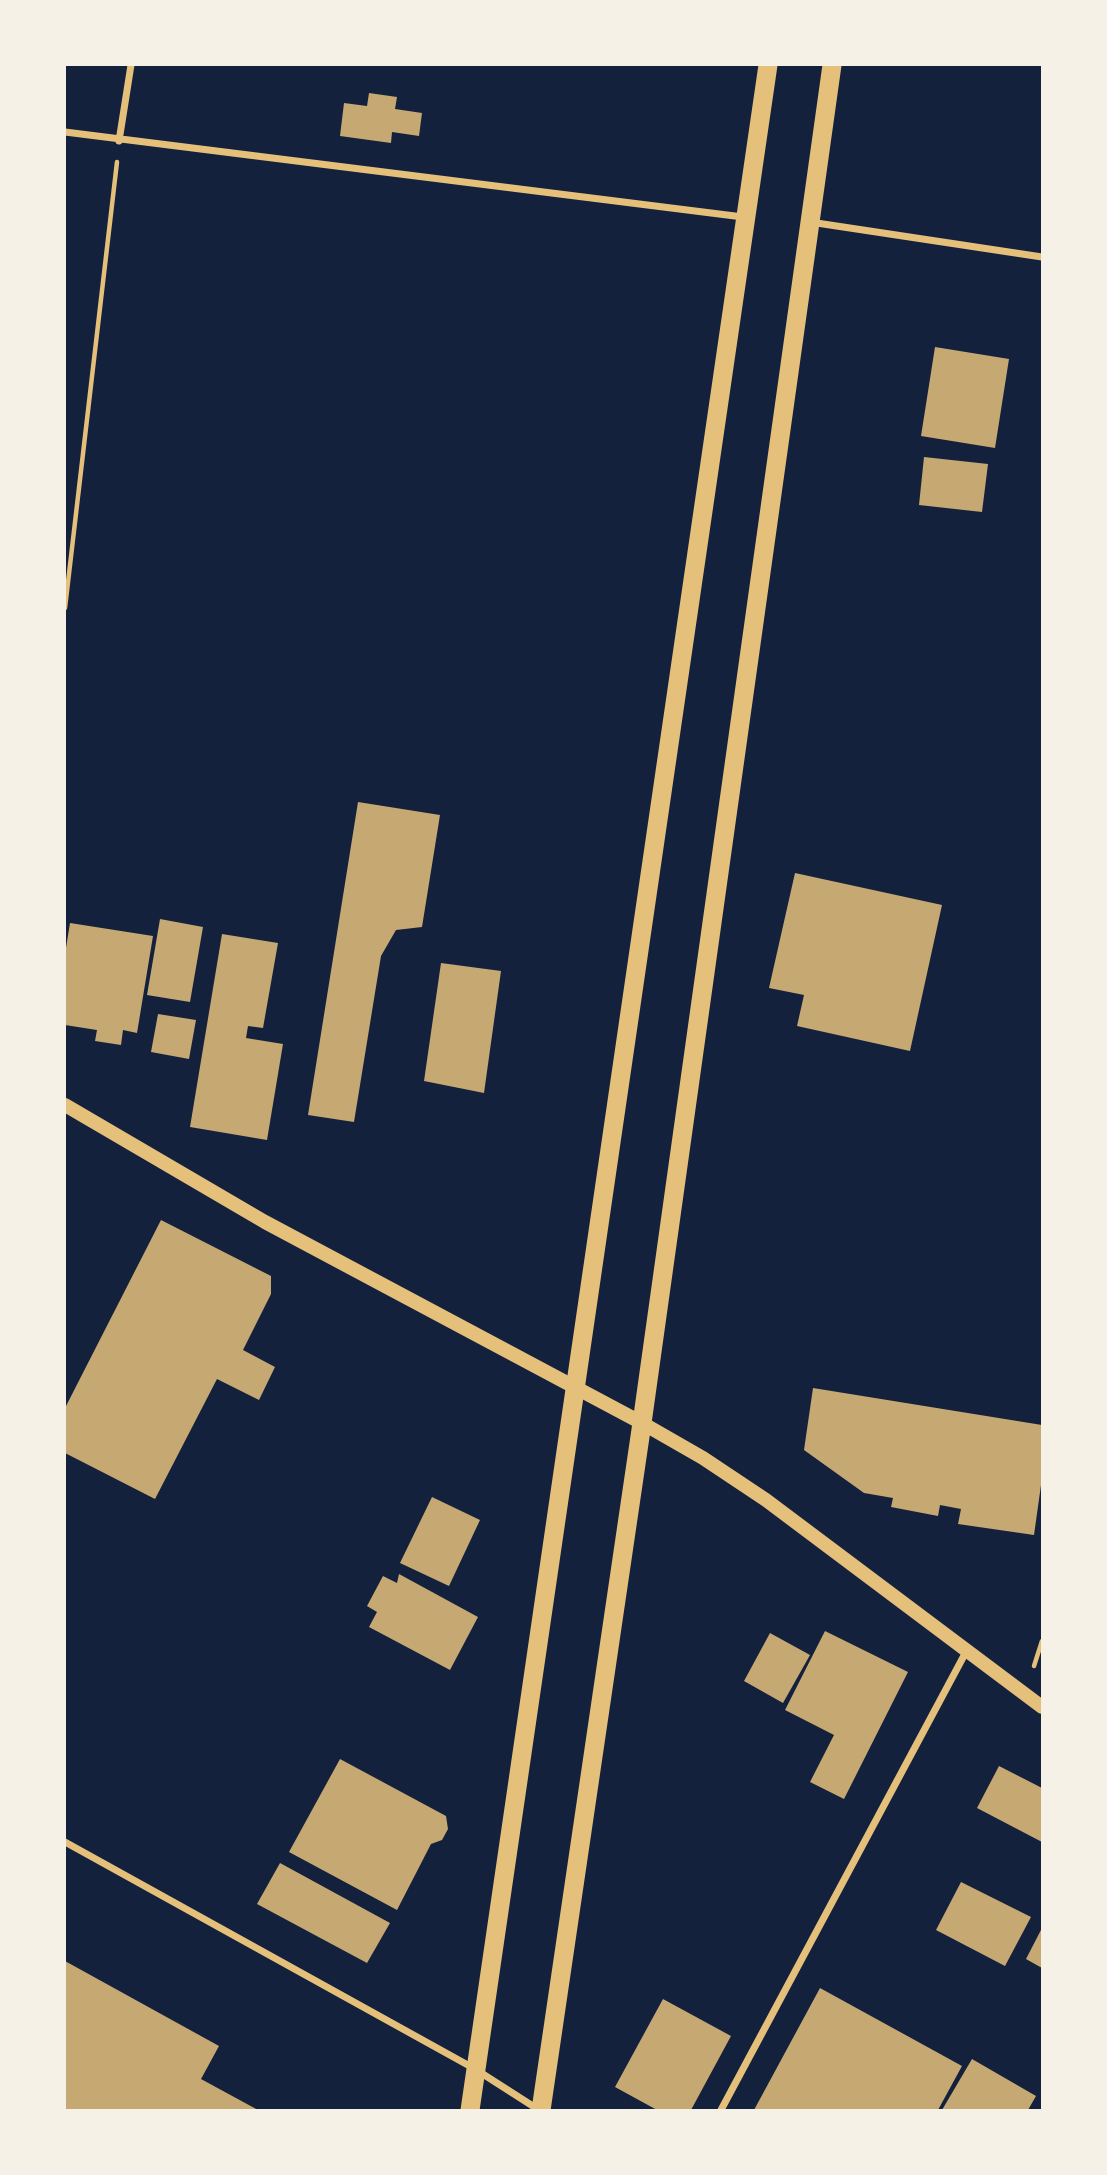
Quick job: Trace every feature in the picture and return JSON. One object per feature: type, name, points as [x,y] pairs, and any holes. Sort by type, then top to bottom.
[{"type":"highway","points":[[470,2110],[768,65]]},
{"type":"highway","points":[[540,2110],[642,1423],[832,65]]},
{"type":"main road","points":[[65,1105],[265,1222],[703,1458],[766,1500],[1042,1707]]},
{"type":"street","points":[[119,141],[131,65]]},
{"type":"street","points":[[65,132],[119,141],[747,218]]},
{"type":"street","points":[[809,222],[1042,257]]},
{"type":"street","points":[[721,2110],[967,1650]]},
{"type":"street","points":[[65,1842],[475,2069],[540,2110]]},
{"type":"path","points":[[65,608],[119,141]]},
{"type":"building","points":[[369,93],[397,97],[395,109],[422,113],[419,136],[392,132],[391,143],[340,136],[344,103],[367,106]]},
{"type":"building","points":[[935,347],[1009,359],[995,448],[921,436]]},
{"type":"building","points":[[924,457],[988,464],[982,512],[919,505]]},
{"type":"building","points":[[358,802],[440,815],[422,927],[396,930],[381,956],[354,1122],[308,1115]]},
{"type":"building","points":[[795,873],[942,905],[910,1051],[797,1026],[804,995],[769,988]]},
{"type":"building","points":[[160,919],[203,927],[190,1002],[147,995]]},
{"type":"building","points":[[70,923],[153,936],[137,1033],[123,1030],[121,1045],[95,1041],[97,1030],[65,1025],[65,954]]},
{"type":"building","points":[[222,934],[278,943],[263,1028],[248,1026],[246,1038],[283,1044],[267,1140],[190,1127]]},
{"type":"building","points":[[441,963],[501,971],[484,1093],[424,1081]]},
{"type":"building","points":[[158,1014],[196,1020],[189,1059],[151,1052]]},
{"type":"building","points":[[161,1220],[271,1276],[271,1294],[243,1350],[275,1367],[259,1400],[217,1379],[155,1499],[65,1453],[65,1408]]},
{"type":"building","points":[[813,1388],[1042,1425],[1042,1478],[1034,1535],[958,1524],[961,1509],[940,1505],[938,1516],[891,1507],[893,1498],[864,1493],[804,1450]]},
{"type":"building","points":[[432,1497],[480,1520],[449,1586],[400,1563]]},
{"type":"building","points":[[399,1574],[478,1617],[450,1670],[369,1627],[377,1612],[367,1606],[383,1576],[397,1583]]},
{"type":"building","points":[[825,1631],[908,1672],[844,1799],[810,1782],[834,1735],[785,1710]]},
{"type":"building","points":[[770,1633],[810,1655],[783,1703],[744,1681]]},
{"type":"building","points":[[340,1759],[446,1816],[448,1829],[442,1840],[431,1844],[397,1910],[289,1852]]},
{"type":"building","points":[[999,1766],[1042,1788],[1042,1842],[977,1808]]},
{"type":"building","points":[[280,1863],[390,1923],[367,1963],[257,1904]]},
{"type":"building","points":[[961,1882],[1031,1917],[1005,1966],[936,1930]]},
{"type":"building","points":[[1042,1928],[1042,1968],[1026,1959]]},
{"type":"building","points":[[65,1961],[219,2046],[201,2079],[258,2110],[65,2110]]},
{"type":"building","points":[[820,1988],[962,2066],[938,2110],[754,2110]]},
{"type":"building","points":[[663,1999],[731,2036],[691,2110],[657,2110],[615,2087]]},
{"type":"building","points":[[972,2059],[1036,2096],[1028,2110],[942,2110]]}]
